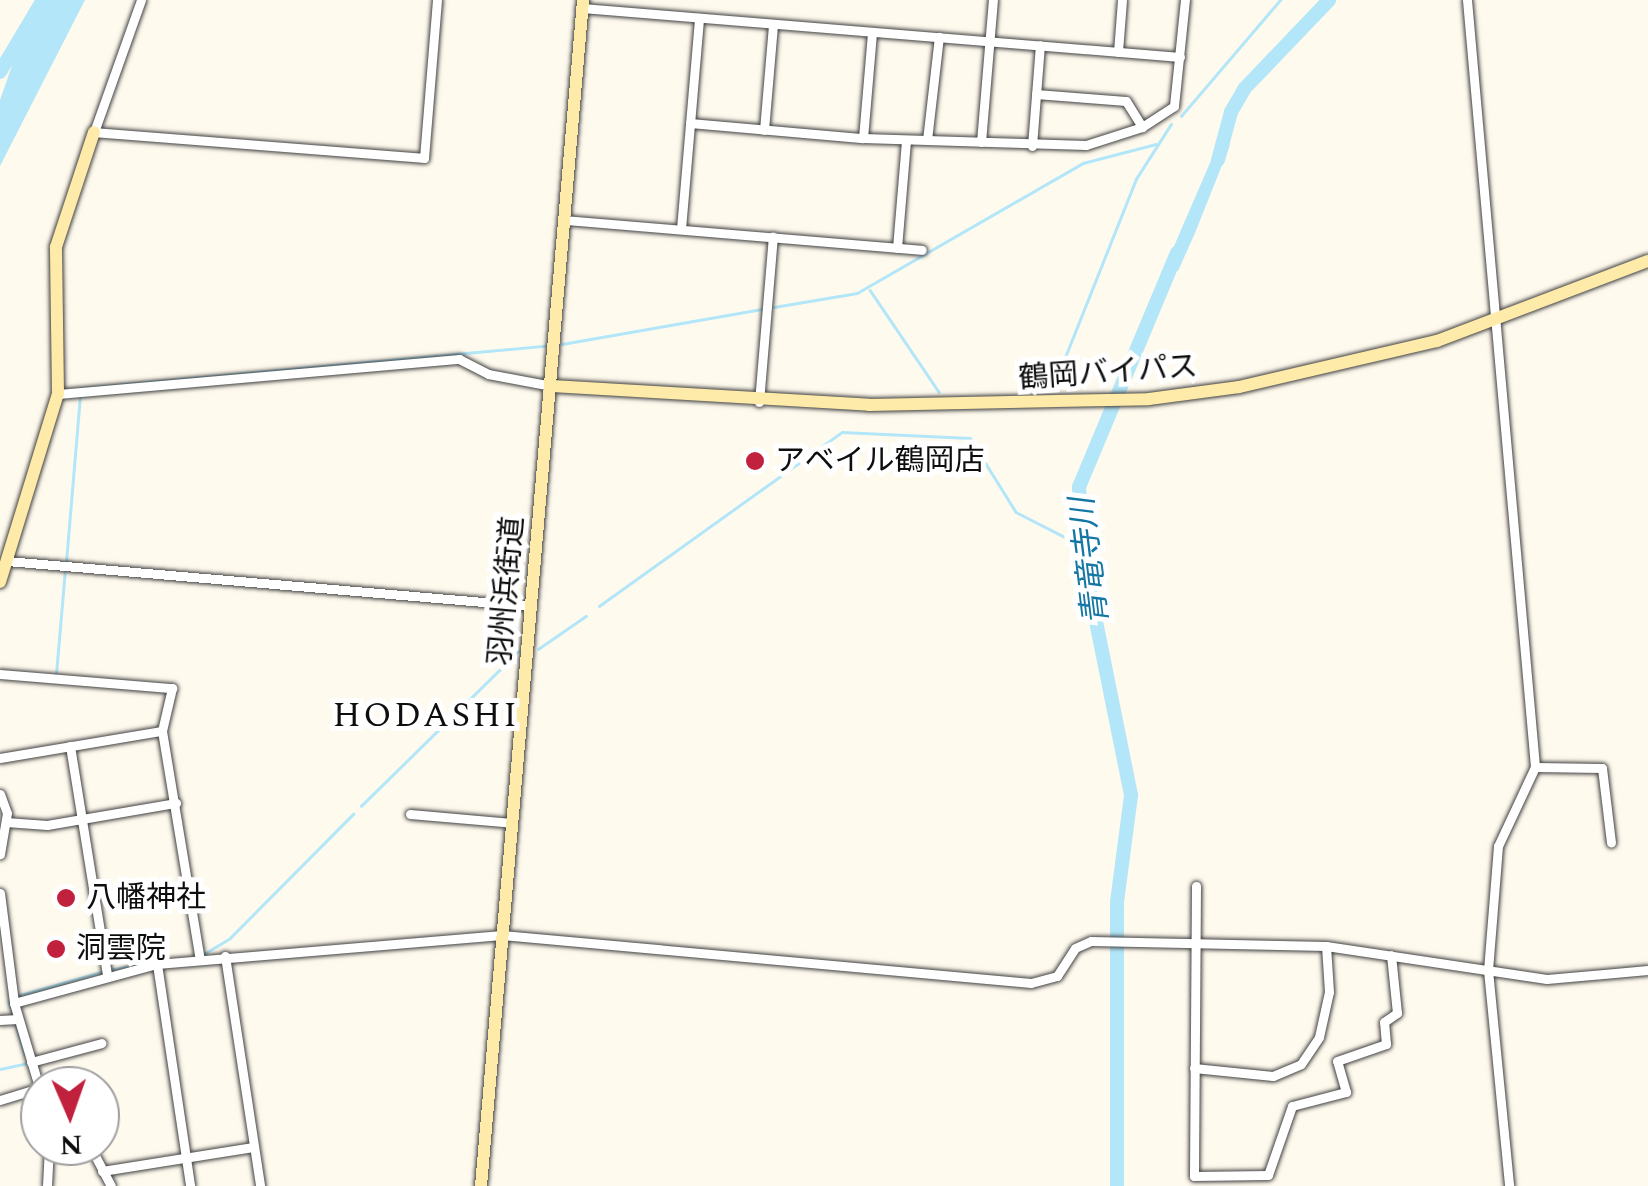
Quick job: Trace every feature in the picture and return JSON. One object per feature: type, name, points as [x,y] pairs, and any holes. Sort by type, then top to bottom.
[{"type":"main road","name":"羽州浜街道","points":[[481,1186],[582,4]]},
{"type":"main road","points":[[0,582],[58,394],[56,247],[94,132]]},
{"type":"main road","name":"鶴岡バイパス","points":[[552,386],[759,402],[1091,403],[1149,399],[1305,374],[1495,323],[1648,262]]},
{"type":"street","points":[[141,0],[94,132],[424,158],[437,0]]},
{"type":"street","points":[[981,142],[992,0]]},
{"type":"street","points":[[1118,52],[1122,0]]},
{"type":"street","points":[[690,123],[863,138],[1086,145],[1142,127],[1174,106],[1184,0]]},
{"type":"street","points":[[1467,0],[1535,766],[1498,846],[1488,970],[1509,1186]]},
{"type":"street","points":[[582,4],[699,18],[1180,56]]},
{"type":"street","points":[[681,230],[699,18]]},
{"type":"street","points":[[764,130],[773,24]]},
{"type":"street","points":[[863,138],[872,32]]},
{"type":"street","points":[[926,140],[938,37]]},
{"type":"street","points":[[1032,146],[1040,45]]},
{"type":"street","points":[[1036,94],[1126,101],[1142,127]]},
{"type":"street","points":[[897,248],[906,140]]},
{"type":"street","points":[[565,220],[922,250]]},
{"type":"street","points":[[759,402],[774,237]]},
{"type":"street","points":[[58,394],[460,359],[488,374],[552,386]]},
{"type":"street","points":[[7,561],[530,606]]},
{"type":"street","points":[[0,674],[172,688],[162,731],[200,957]]},
{"type":"street","points":[[0,758],[162,731]]},
{"type":"street","points":[[70,746],[106,972]]},
{"type":"street","points":[[1535,766],[1602,768],[1611,842]]},
{"type":"street","points":[[0,794],[6,822],[0,854]]},
{"type":"street","points":[[6,822],[80,819],[176,803]]},
{"type":"street","points":[[410,814],[512,823]]},
{"type":"street","points":[[1196,886],[1194,1176],[1268,1175],[1292,1106],[1346,1092],[1338,1061],[1386,1044],[1384,1022],[1397,1013],[1391,956]]},
{"type":"street","points":[[0,892],[5,965],[14,1003],[10,1020],[32,1066]]},
{"type":"street","points":[[14,1003],[106,972],[200,957],[502,935],[1031,983],[1056,976],[1082,943],[1110,941],[1326,946],[1547,979],[1648,970]]},
{"type":"street","points":[[1194,1068],[1273,1076],[1300,1064],[1319,1037],[1328,992],[1326,946]]},
{"type":"street","points":[[226,956],[260,1186]]},
{"type":"street","points":[[157,964],[190,1186]]},
{"type":"street","points":[[31,1062],[102,1043]]},
{"type":"street","points":[[102,1170],[253,1147]]},
{"type":"street","points":[[100,1166],[111,1186]]},
{"type":"water","points":[[35,0],[85,0],[0,166],[0,100]]},
{"type":"water","points":[[1219,142],[1230,145],[1195,233],[1178,271],[1165,267]]},
{"type":"waterway","points":[[0,72],[43,0]]},
{"type":"waterway","points":[[1181,116],[1280,0]]},
{"type":"waterway","name":"青竜寺川","points":[[1218,160],[1231,112],[1245,88],[1329,0]]},
{"type":"waterway","points":[[1054,385],[1136,179],[1171,124]]},
{"type":"waterway","points":[[774,307],[857,293],[1083,163],[1156,144]]},
{"type":"waterway","name":"青竜寺川","points":[[1117,1186],[1117,902],[1131,795],[1083,556],[1079,487],[1177,253]]},
{"type":"waterway","points":[[870,290],[939,392]]},
{"type":"waterway","points":[[562,344],[763,309]]},
{"type":"waterway","points":[[81,388],[546,346]]},
{"type":"waterway","points":[[66,562],[80,396]]},
{"type":"waterway","points":[[599,606],[842,432],[970,438],[1016,512],[1063,536]]},
{"type":"waterway","name":"青竜寺川","points":[[1075,541],[1082,544]]},
{"type":"waterway","points":[[56,674],[65,570]]},
{"type":"waterway","points":[[538,649],[586,616]]},
{"type":"waterway","points":[[361,806],[519,651]]},
{"type":"waterway","points":[[202,955],[230,938],[353,814]]},
{"type":"waterway","points":[[109,970],[135,965]]},
{"type":"waterway","points":[[17,996],[101,972]]},
{"type":"waterway","points":[[9,1001],[25,1055]]},
{"type":"waterway","points":[[0,1069],[28,1063]]},
{"type":"place","name":"アベイル鶴岡店","points":[[755,461]]},
{"type":"place","name":"八幡神社","points":[[66,898]]},
{"type":"place","name":"洞雲院","points":[[56,949]]},
{"type":"district","name":"HODASHI","points":[[426,716]]}]
